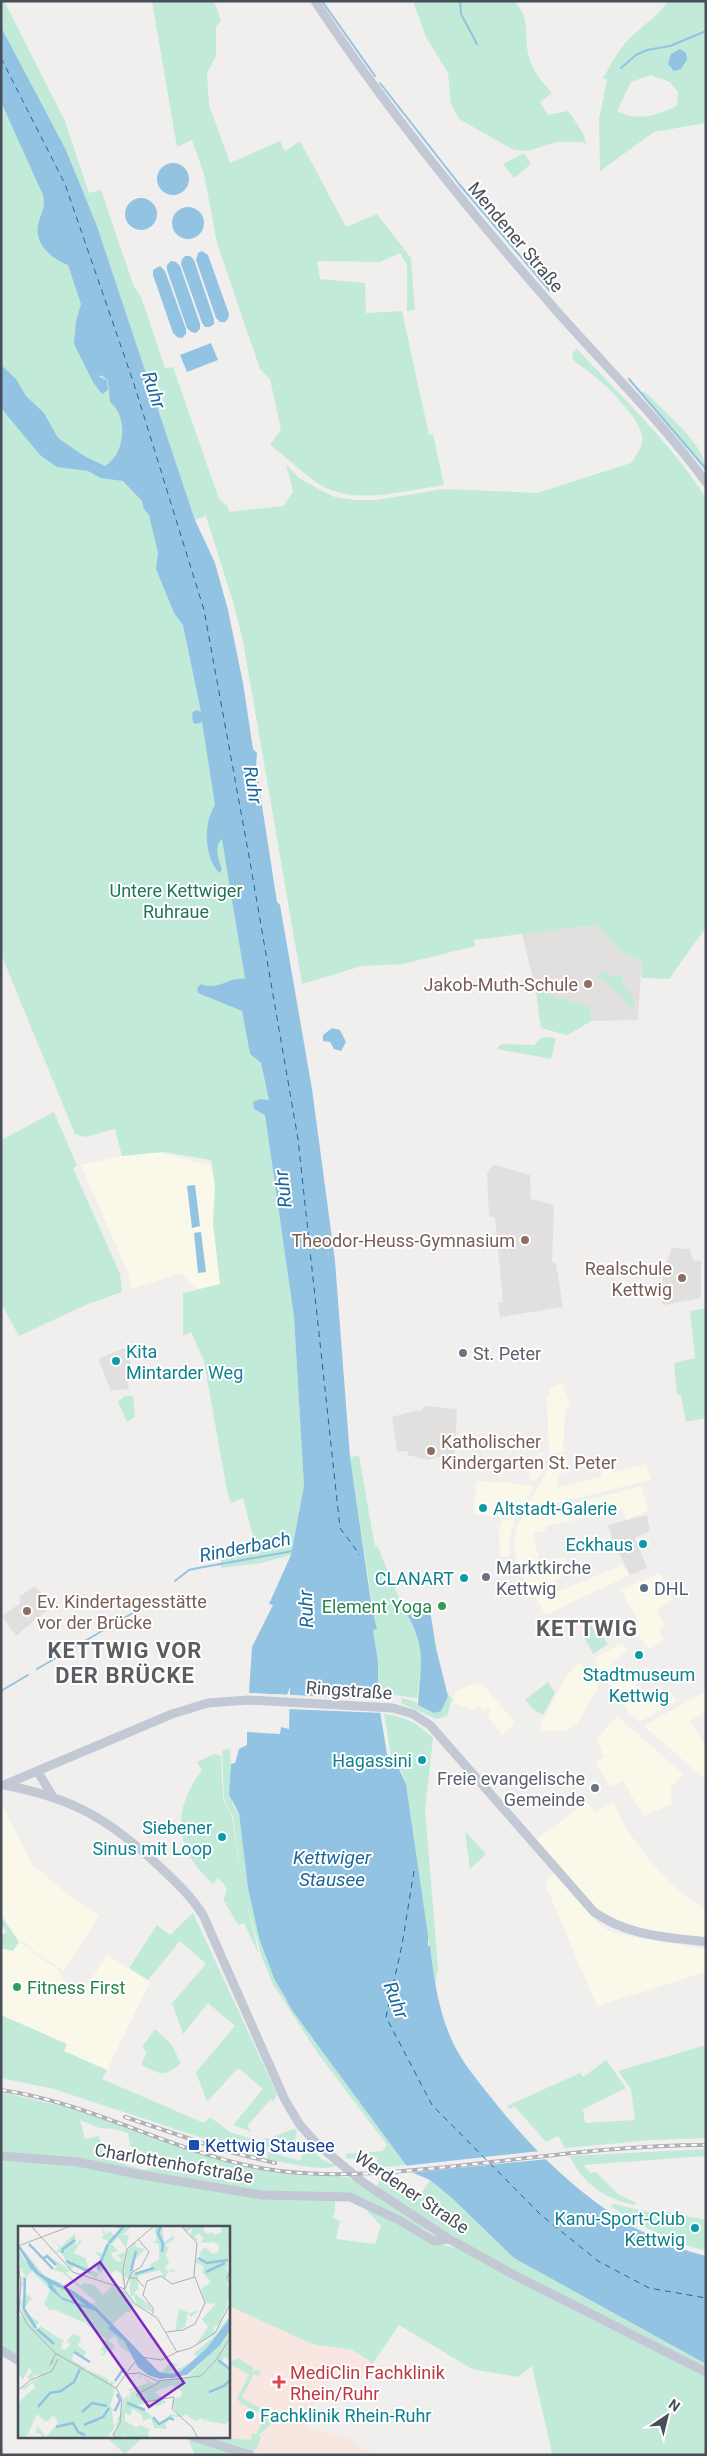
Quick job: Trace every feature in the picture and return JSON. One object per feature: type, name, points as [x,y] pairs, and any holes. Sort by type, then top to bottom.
[{"type":"main road","name":"Mendener Straße","points":[[314,1],[367,76],[490,234],[580,337],[659,422],[706,482]]},
{"type":"main road","name":"Ringstraße","points":[[3,1786],[172,1714],[208,1703],[231,1700],[392,1707],[413,1714],[430,1725],[594,1912],[628,1931],[706,1942]]},
{"type":"main road","points":[[38,1772],[51,1796]]},
{"type":"main road","name":"Werdener Straße","points":[[3,1786],[51,1796],[96,1816],[120,1831],[195,1902],[203,1915],[282,2094],[300,2125],[317,2144],[355,2176],[449,2239],[518,2277],[706,2372]]},
{"type":"main road","name":"Charlottenhofstraße","points":[[1,2156],[78,2162],[147,2176],[262,2195],[350,2197],[399,2220],[434,2241],[449,2239]]},
{"type":"main road","points":[[1,2350],[18,2360]]},
{"type":"main road","points":[[197,2438],[250,2455]]},
{"type":"shaded area","name":"Jakob-Muth-Schule","points":[[598,925],[624,954],[642,960],[638,1020],[591,1021],[567,1035],[541,1028],[536,991],[522,934]]},
{"type":"shaded area","points":[[157,1152],[212,1166],[215,1187],[213,1223],[220,1284],[198,1290],[181,1273],[131,1289],[129,1275],[81,1165],[122,1156]]},
{"type":"shaded area","name":"Theodor-Heuss-Gymnasium","points":[[495,1165],[530,1175],[531,1199],[554,1205],[552,1261],[556,1264],[563,1307],[500,1317],[498,1303],[503,1302],[495,1218],[489,1216],[487,1174],[490,1168]]},
{"type":"shaded area","name":"Realschule Kettwig","points":[[672,1248],[690,1249],[693,1260],[701,1261],[701,1298],[662,1304],[663,1272]]},
{"type":"shaded area","points":[[129,1346],[131,1371],[127,1372],[129,1389],[111,1391],[98,1359]]},
{"type":"shaded area","points":[[563,1383],[570,1407],[565,1408],[563,1453],[549,1453],[547,1398],[551,1388]]},
{"type":"shaded area","points":[[425,1406],[457,1409],[455,1453],[427,1460],[408,1455],[408,1451],[397,1452],[392,1417],[418,1410],[420,1412]]},
{"type":"shaded area","points":[[538,1452],[545,1454],[541,1473],[535,1481],[528,1478],[530,1474],[526,1473],[530,1464],[535,1465]]},
{"type":"shaded area","points":[[564,1456],[571,1471],[559,1474],[556,1488],[602,1476],[601,1468],[611,1465],[614,1472],[646,1464],[651,1480],[527,1510],[545,1475],[550,1457]]},
{"type":"shaded area","points":[[477,1481],[534,1486],[516,1519],[473,1514]]},
{"type":"shaded area","points":[[641,1486],[648,1511],[626,1520],[623,1510],[546,1526],[545,1531],[533,1533],[539,1561],[565,1557],[571,1572],[553,1582],[557,1592],[623,1565],[629,1575],[546,1615],[517,1568],[514,1540],[517,1526],[522,1518]]},
{"type":"shaded area","points":[[647,1515],[650,1531],[635,1538],[647,1568],[630,1575],[614,1544],[608,1525]]},
{"type":"shaded area","points":[[503,1519],[514,1521],[509,1541],[510,1556],[500,1557],[499,1531]]},
{"type":"shaded area","points":[[660,1573],[673,1599],[656,1610],[665,1625],[658,1630],[664,1640],[649,1649],[638,1635],[638,1621],[621,1590]]},
{"type":"shaded area","name":"Ev. Kindertagesstätte vor der Brücke","points":[[35,1586],[52,1606],[16,1636],[2,1616],[19,1604],[20,1596]]},
{"type":"shaded area","points":[[622,1643],[627,1651],[611,1662],[622,1679],[632,1675],[638,1689],[621,1699],[604,1678],[594,1658]]},
{"type":"shaded area","points":[[579,1662],[598,1684],[597,1689],[577,1723],[567,1731],[543,1731],[540,1725],[565,1678]]},
{"type":"shaded area","points":[[476,1683],[484,1686],[515,1723],[502,1735],[487,1715],[491,1711],[488,1707],[484,1711],[479,1705],[472,1710],[454,1703],[455,1691]]},
{"type":"shaded area","points":[[706,1691],[706,1711],[690,1721],[706,1747],[706,1780],[644,1726]]},
{"type":"shaded area","points":[[671,1693],[677,1701],[639,1722],[627,1710],[622,1700],[633,1694],[639,1702],[656,1694],[659,1699]]},
{"type":"shaded area","points":[[617,1716],[683,1774],[671,1788],[672,1804],[644,1816],[623,1781],[610,1787],[595,1762],[604,1757],[597,1739]]},
{"type":"shaded area","points":[[613,1801],[627,1830],[649,1860],[673,1886],[706,1910],[706,1939],[625,1925],[601,1913],[534,1841],[587,1802],[596,1813]]},
{"type":"shaded area","points":[[1,1803],[32,1864],[69,1896],[99,1915],[64,1971],[35,1952],[24,1941],[21,1942],[58,1970],[70,1991],[76,1993],[87,1986],[107,1955],[150,1982],[107,2070],[64,2051],[67,2044],[1,2015]]},
{"type":"shaded area","points":[[556,1873],[594,1913],[596,1922],[601,1926],[611,1932],[632,1937],[706,1949],[706,1972],[597,2006],[546,1886],[548,1879]]},
{"type":"shaded area","name":"MediClin Fachklinik Rhein/Ruhr","points":[[230,2304],[311,2344],[352,2350],[373,2363],[361,2375],[344,2366],[314,2397],[318,2400],[305,2421],[307,2427],[347,2438],[364,2450],[378,2455],[257,2455],[205,2438],[230,2438]]},
{"type":"green space","points":[[1,1],[4,1],[65,121],[89,193],[101,190],[134,287],[141,297],[165,368],[173,367],[219,499],[228,507],[229,512],[284,506],[293,491],[286,464],[299,478],[335,497],[355,500],[376,500],[444,489],[537,493],[631,463],[641,446],[642,435],[640,428],[629,411],[614,394],[572,358],[573,353],[577,349],[628,402],[692,477],[706,498],[706,923],[705,929],[669,979],[642,978],[642,960],[624,954],[597,925],[474,940],[475,946],[403,964],[362,966],[302,984],[243,641],[234,605],[206,516],[195,520],[97,226],[66,150],[1,27]]},
{"type":"green space","points":[[152,1],[214,1],[221,20],[216,28],[216,56],[207,73],[209,105],[230,163],[280,141],[285,151],[300,141],[346,227],[377,214],[411,258],[415,310],[407,311],[407,265],[400,253],[380,262],[317,261],[320,279],[365,283],[366,313],[402,311],[429,435],[433,434],[444,485],[368,496],[338,492],[317,483],[270,445],[281,430],[270,379],[260,369],[217,243],[204,174],[192,140],[177,147]]},
{"type":"green space","points":[[413,1],[514,1],[520,8],[525,21],[527,49],[533,67],[552,93],[540,102],[548,115],[568,111],[582,131],[587,145],[583,142],[556,142],[528,151],[514,150],[459,119],[451,104],[448,73],[426,37]]},
{"type":"green space","points":[[668,1],[706,1],[706,123],[654,132],[600,171],[599,119],[607,80],[603,78],[627,41],[656,16]],"holes":[[[651,75],[670,82],[678,92],[677,106],[640,117],[617,111],[631,82]]]},
{"type":"green space","name":"Untere Kettwiger Ruhraue","points":[[1,68],[184,596],[245,979],[214,986],[201,984],[198,993],[242,1011],[250,1054],[261,1063],[269,1100],[254,1109],[265,1115],[294,1317],[304,1486],[291,1555],[261,1563],[221,1568],[221,1553],[255,1544],[243,1498],[231,1503],[227,1491],[204,1361],[191,1332],[183,1336],[183,1293],[220,1284],[213,1223],[215,1187],[211,1160],[163,1152],[122,1156],[115,1129],[85,1137],[75,1134],[1,954]]},
{"type":"green space","points":[[524,153],[531,164],[514,178],[503,164]]},
{"type":"green space","points":[[644,391],[691,439],[699,450],[706,471],[641,393]]},
{"type":"green space","points":[[602,970],[611,976],[623,975],[623,986],[630,993],[636,1005],[627,1006],[619,993],[598,978]]},
{"type":"green space","points":[[536,991],[591,1007],[591,1021],[567,1035],[541,1028]]},
{"type":"green space","points":[[541,1038],[556,1038],[551,1059],[497,1049],[501,1044],[534,1045]]},
{"type":"green space","points":[[54,1112],[77,1166],[73,1168],[120,1274],[122,1292],[88,1304],[19,1336],[1,1303],[1,1140]]},
{"type":"green space","points":[[706,1308],[706,1418],[686,1422],[681,1395],[677,1395],[674,1363],[695,1358],[690,1311]]},
{"type":"green space","points":[[125,1396],[133,1396],[135,1417],[127,1422],[118,1402]]},
{"type":"green space","points":[[359,1456],[375,1547],[378,1547],[404,1610],[420,1640],[421,1668],[417,1698],[394,1695],[391,1700],[378,1699],[378,1662],[373,1630],[376,1629],[350,1457]]},
{"type":"green space","points":[[585,1622],[591,1625],[594,1631],[598,1629],[608,1644],[593,1654],[583,1635]]},
{"type":"green space","points":[[548,1682],[555,1693],[543,1715],[534,1710],[525,1700]]},
{"type":"green space","points":[[448,1694],[452,1699],[447,1716],[436,1719],[401,1703],[402,1698],[416,1702],[418,1705]]},
{"type":"green space","points":[[384,1714],[411,1722],[433,1738],[425,1809],[438,1968],[435,1985],[406,1784],[402,1772],[392,1761]]},
{"type":"green space","points":[[230,1749],[232,1803],[239,1813],[248,1888],[259,1938],[284,1997],[406,2165],[378,2168],[377,2157],[347,2159],[345,2154],[382,2151],[387,2145],[319,2055],[274,1986],[262,1958],[245,1896],[259,1955],[244,1923],[238,1925],[223,1899],[227,1890],[225,1886],[218,1878],[213,1884],[200,1871],[190,1858],[184,1844],[181,1830],[182,1815],[185,1800],[202,1770],[197,1762],[214,1754],[221,1756],[223,1799],[232,1817],[242,1881],[233,1817],[224,1799],[222,1752],[223,1750]]},
{"type":"green space","points":[[465,1831],[486,1854],[470,1869]]},
{"type":"green space","points":[[193,1913],[277,2094],[273,2102],[271,2099],[247,2126],[252,2132],[233,2125],[263,2089],[238,2068],[207,2102],[196,2072],[235,2026],[208,2003],[183,2034],[172,2003],[206,1964],[180,1941],[148,1980],[129,1968],[157,1925],[170,1935]]},
{"type":"green space","points":[[3,1918],[19,1942],[13,1951],[1,1948],[1,1935],[6,1932],[1,1924]]},
{"type":"green space","points":[[1,2015],[67,2044],[64,2051],[107,2070],[102,2079],[204,2123],[210,2117],[230,2132],[253,2139],[253,2144],[262,2144],[262,2139],[269,2138],[275,2146],[275,2151],[265,2149],[263,2158],[54,2089],[1,2078]]},
{"type":"green space","points":[[155,2029],[171,2044],[181,2063],[166,2073],[141,2065],[147,2052],[142,2047]]},
{"type":"green space","points":[[706,2045],[706,2138],[653,2140],[565,2148],[558,2136],[546,2142],[514,2106],[510,2109],[507,2106],[580,2073],[583,2077],[606,2060],[626,2088],[583,2109],[585,2123],[635,2120],[631,2089],[618,2071]]},
{"type":"green space","points":[[1,2092],[79,2110],[186,2149],[239,2165],[277,2172],[348,2177],[434,2234],[356,2197],[263,2193],[1,2153]],"holes":[[[80,2120],[99,2128],[114,2129],[128,2133],[130,2146],[147,2154],[151,2169],[144,2170],[105,2158],[99,2136],[85,2139]]]},
{"type":"green space","points":[[293,2129],[297,2130],[295,2141],[308,2145],[320,2158],[337,2165],[323,2168],[267,2159],[268,2152],[301,2161],[303,2147],[288,2143],[284,2147],[273,2137]]},
{"type":"green space","points":[[706,2149],[706,2156],[584,2165],[590,2173],[596,2172],[619,2195],[637,2203],[634,2205],[613,2198],[596,2189],[582,2175],[569,2156]]},
{"type":"green space","points":[[1,2158],[54,2161],[221,2191],[335,2198],[335,2213],[332,2217],[340,2221],[336,2239],[375,2244],[381,2226],[360,2203],[436,2243],[463,2250],[706,2374],[706,2455],[550,2455],[552,2453],[532,2366],[518,2377],[472,2369],[399,2325],[373,2363],[352,2350],[312,2344],[230,2306],[230,2226],[18,2226],[18,2357],[1,2346]]},
{"type":"green space","points":[[430,2180],[453,2199],[514,2258],[706,2364],[706,2369],[470,2247],[376,2187],[380,2181],[399,2183],[406,2186],[403,2190],[417,2199]]},
{"type":"green space","points":[[613,2204],[663,2215],[667,2212],[706,2220],[706,2251],[656,2233],[611,2206]]},
{"type":"green space","points":[[238,2358],[254,2368],[252,2370],[254,2372],[256,2369],[261,2372],[259,2376],[254,2374],[242,2398],[273,2415],[271,2419],[274,2421],[258,2436],[261,2437],[257,2448],[253,2452],[207,2438],[252,2440],[251,2434],[256,2434],[265,2416],[242,2404],[237,2399],[249,2374],[233,2366],[230,2368],[230,2362]]},
{"type":"green space","points":[[107,2438],[142,2438],[125,2454]]},
{"type":"green space","points":[[188,2439],[242,2455],[195,2455]]},
{"type":"water","points":[[1,27],[66,150],[97,226],[195,520],[215,563],[228,610],[243,683],[253,749],[257,753],[256,767],[277,902],[280,905],[312,1089],[335,1261],[350,1457],[371,1602],[376,1610],[372,1609],[377,1629],[373,1630],[378,1662],[378,1699],[388,1760],[395,1760],[406,1784],[428,1946],[430,1946],[435,1984],[444,2021],[462,2060],[514,2125],[561,2174],[587,2196],[644,2232],[674,2246],[706,2256],[706,2364],[514,2258],[453,2199],[430,2180],[411,2172],[292,2010],[274,1978],[259,1938],[248,1888],[239,1813],[229,1795],[231,1764],[235,1763],[239,1749],[247,1745],[247,1732],[280,1734],[281,1727],[289,1729],[290,1687],[287,1695],[249,1693],[252,1647],[273,1605],[269,1604],[291,1555],[304,1486],[294,1317],[265,1115],[254,1109],[253,1102],[260,1099],[269,1100],[261,1063],[250,1054],[242,1011],[198,993],[197,988],[201,984],[214,986],[233,980],[245,979],[222,839],[217,850],[222,870],[219,873],[210,858],[208,849],[208,821],[215,805],[202,722],[193,723],[192,713],[196,710],[201,712],[183,625],[174,613],[156,569],[158,553],[149,515],[144,509],[142,501],[123,481],[101,478],[88,471],[57,467],[40,455],[1,408],[1,365],[16,379],[26,396],[44,413],[58,438],[84,456],[105,466],[112,461],[120,445],[122,426],[116,409],[110,402],[108,380],[101,375],[99,377],[107,380],[108,390],[102,394],[93,382],[74,344],[76,321],[81,304],[68,265],[50,255],[42,244],[37,232],[44,207],[43,195],[1,102]]},
{"type":"water","points":[[680,49],[686,53],[687,60],[681,69],[674,71],[668,64],[671,54]]},
{"type":"water","points":[[173,163],[179,164],[184,168],[188,173],[188,185],[184,190],[179,194],[173,195],[167,194],[162,190],[158,185],[157,179],[158,173],[162,168],[167,164]]},
{"type":"water","points":[[141,198],[147,199],[152,203],[156,208],[156,220],[152,225],[147,229],[141,230],[135,229],[130,225],[126,220],[125,214],[126,208],[130,203],[135,199]]},
{"type":"water","points":[[188,207],[194,208],[199,212],[203,217],[203,229],[199,234],[194,238],[188,239],[182,238],[177,234],[173,229],[172,223],[173,217],[177,212],[182,208]]},
{"type":"water","points":[[202,251],[208,255],[229,314],[225,322],[220,322],[216,318],[196,260],[198,253]]},
{"type":"water","points":[[185,256],[190,256],[194,260],[214,319],[214,324],[210,327],[205,327],[202,323],[181,264]]},
{"type":"water","points":[[171,261],[176,262],[180,266],[200,324],[200,329],[196,333],[191,332],[187,328],[167,270],[167,265]]},
{"type":"water","points":[[160,266],[165,271],[186,329],[186,334],[182,338],[177,337],[173,333],[153,275],[153,270]]},
{"type":"water","points":[[211,343],[218,360],[187,372],[180,355]]},
{"type":"water","points":[[332,1028],[340,1030],[346,1042],[341,1051],[334,1049],[330,1042],[323,1041],[323,1035]]},
{"type":"water","points":[[195,1185],[200,1226],[192,1228],[187,1186]]},
{"type":"water","points":[[201,1232],[206,1272],[198,1273],[194,1233]]},
{"type":"water","points":[[419,1604],[428,1610],[431,1616],[436,1648],[448,1696],[441,1711],[434,1713],[418,1705],[421,1667],[420,1646],[412,1623],[404,1610]]},
{"type":"pier","points":[[247,1693],[381,1699],[383,1713],[287,1709],[287,1697],[249,1696]]},
{"type":"pier","points":[[540,2151],[548,2159],[409,2173],[404,2166]]},
{"type":"waterway","points":[[322,1],[375,76]]},
{"type":"waterway","points":[[460,1],[461,14],[477,44]]},
{"type":"waterway","points":[[621,68],[636,55],[647,50],[670,46],[706,31]]},
{"type":"waterway","points":[[380,83],[459,184],[549,290]]},
{"type":"waterway","points":[[629,379],[706,469]]},
{"type":"waterway","name":"Rinderbach","points":[[175,1581],[189,1570],[293,1551]]},
{"type":"waterway","name":"Rinderbach","points":[[37,1669],[143,1607]]},
{"type":"waterway","name":"Rinderbach","points":[[1,1691],[28,1675]]},
{"type":"ferry route","points":[[1,58],[65,184],[134,384],[204,610],[298,1139],[340,1528],[360,1555]]},
{"type":"ferry route","points":[[414,1871],[402,1945],[386,2017],[432,2105],[541,2215],[598,2261],[649,2288],[706,2298]]},
{"type":"railway","points":[[1,2090],[37,2097],[72,2107],[175,2144],[244,2165],[302,2173],[391,2172],[613,2149],[706,2145]]},
{"type":"railway","points":[[125,2117],[226,2151],[275,2163]]},
{"type":"place","name":"Jakob-Muth-Schule","points":[[588,984]]},
{"type":"place","name":"Theodor-Heuss-Gymnasium","points":[[525,1240]]},
{"type":"place","name":"Realschule Kettwig","points":[[682,1278]]},
{"type":"place","name":"St. Peter","points":[[463,1353]]},
{"type":"place","name":"Kita Mintarder Weg","points":[[116,1361]]},
{"type":"place","name":"Katholischer Kindergarten St. Peter","points":[[431,1451]]},
{"type":"place","name":"Altstadt-Galerie","points":[[483,1508]]},
{"type":"place","name":"Eckhaus","points":[[643,1544]]},
{"type":"place","name":"Marktkirche Kettwig","points":[[486,1577]]},
{"type":"place","name":"CLANART","points":[[464,1578]]},
{"type":"place","name":"DHL","points":[[644,1588]]},
{"type":"place","name":"Element Yoga","points":[[442,1606]]},
{"type":"place","name":"Ev. Kindertagesstätte vor der Brücke","points":[[27,1611]]},
{"type":"place","name":"Stadtmuseum Kettwig","points":[[639,1655]]},
{"type":"place","name":"Hagassini","points":[[422,1760]]},
{"type":"place","name":"Freie evangelische Gemeinde","points":[[595,1788]]},
{"type":"place","name":"Siebener Sinus mit Loop","points":[[222,1837]]},
{"type":"place","name":"Fitness First","points":[[17,1987]]},
{"type":"place","name":"Kettwig Stausee","points":[[194,2145]]},
{"type":"place","name":"Kanu-Sport-Club Kettwig","points":[[695,2228]]},
{"type":"place","name":"MediClin Fachklinik Rhein/Ruhr","points":[[279,2382]]},
{"type":"place","name":"Fachklinik Rhein-Ruhr","points":[[250,2415]]},
{"type":"district","name":"KETTWIG","points":[[587,1628]]},
{"type":"district","name":"KETTWIG VOR DER BRÜCKE","points":[[125,1662]]},
{"type":"water label","name":"Ruhr","points":[[154,390]]},
{"type":"water label","name":"Ruhr","points":[[253,785]]},
{"type":"water label","name":"Ruhr","points":[[283,1189]]},
{"type":"water label","name":"Ruhr","points":[[306,1609]]},
{"type":"water label","name":"Kettwiger Stausee","points":[[332,1868]]},
{"type":"water label","name":"Ruhr","points":[[396,2000]]}]
